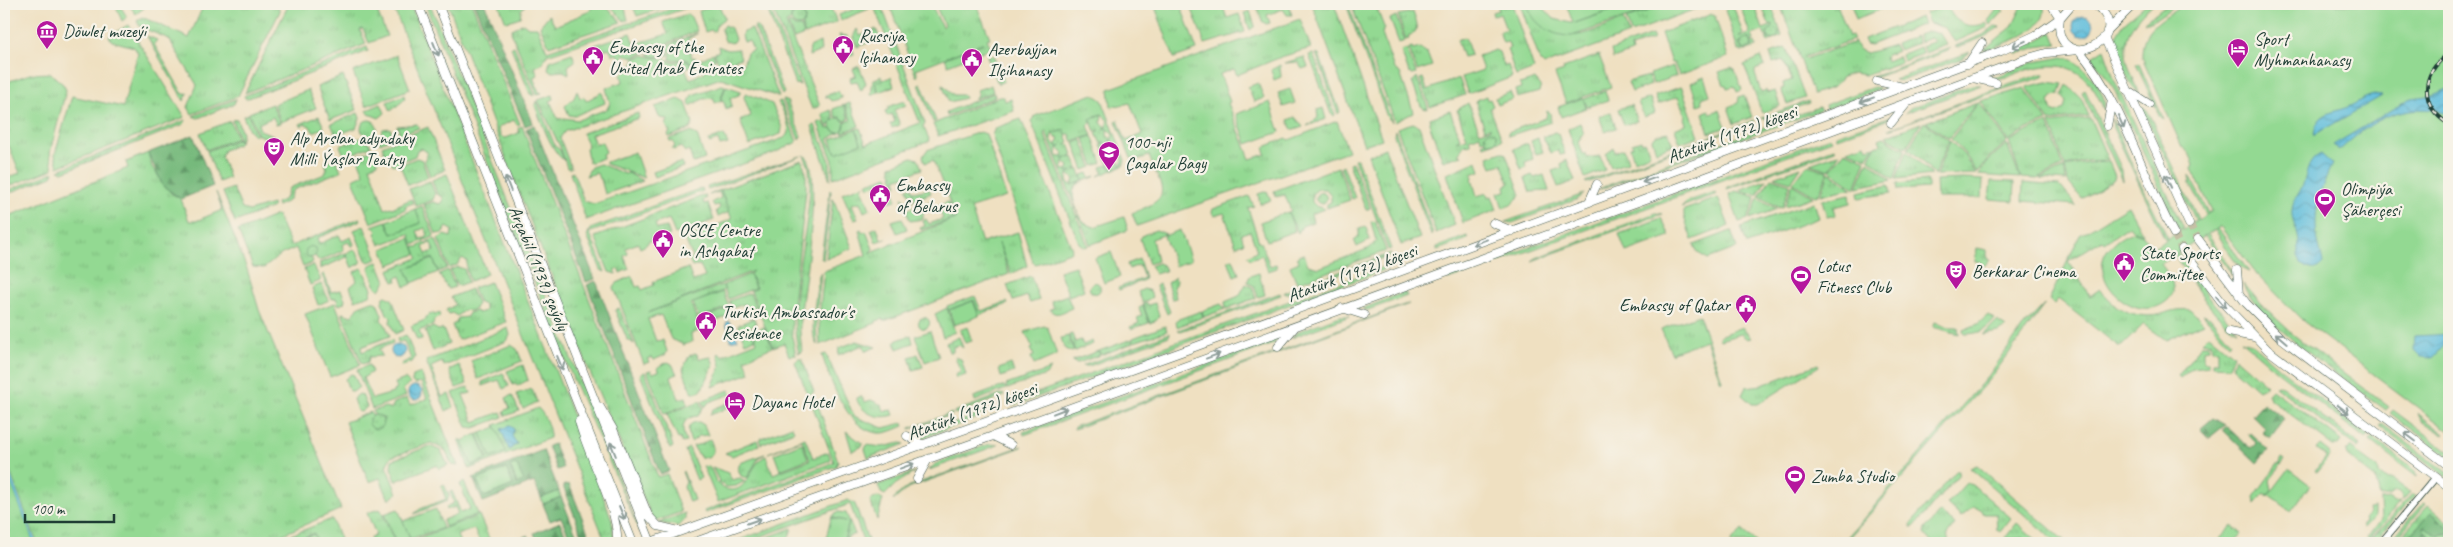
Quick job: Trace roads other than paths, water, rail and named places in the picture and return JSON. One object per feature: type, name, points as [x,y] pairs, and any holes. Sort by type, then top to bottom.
[{"type":"main road","name":"Arçabil (1939) şaýoly","points":[[418,4],[633,543]]},
{"type":"main road","name":"Arçabil (1939) şaýoly","points":[[438,4],[650,543]]},
{"type":"main road","points":[[2051,4],[2060,18],[2059,26],[2064,41],[2079,50],[2098,75],[2112,100],[2174,234]]},
{"type":"main road","name":"Atatürk (1972) köçesi","points":[[650,543],[1968,64],[2017,45],[2036,35],[2060,18],[2063,12],[2072,4]]},
{"type":"main road","points":[[2094,4],[2105,15],[2106,34],[2126,90],[2189,224]]},
{"type":"main road","points":[[2106,34],[2134,4]]},
{"type":"main road","name":"Atatürk (1972) köçesi","points":[[692,543],[1296,326],[2036,55],[2094,48],[2106,34]]},
{"type":"main road","points":[[1968,64],[1982,43]]},
{"type":"main road","points":[[1973,78],[1996,83]]},
{"type":"main road","points":[[1877,82],[1903,87]]},
{"type":"main road","points":[[2126,90],[2149,104]]},
{"type":"main road","points":[[2107,126],[2112,100]]},
{"type":"main road","points":[[1891,123],[1908,101]]},
{"type":"main road","points":[[1589,202],[1597,184]]},
{"type":"main road","points":[[1493,223],[1512,230]]},
{"type":"main road","points":[[2198,239],[2240,295],[2261,319],[2305,358],[2449,466]]},
{"type":"main road","points":[[2182,248],[2216,296],[2254,337],[2290,369],[2449,487]]},
{"type":"main road","points":[[2237,270],[2240,295]]},
{"type":"main road","points":[[1342,308],[1364,316]]},
{"type":"main road","points":[[1278,347],[1296,326]]},
{"type":"main road","points":[[2229,332],[2254,337]]},
{"type":"main road","points":[[589,390],[613,429],[648,515],[658,526],[682,531]]},
{"type":"main road","points":[[574,399],[583,437],[616,522],[617,543]]},
{"type":"main road","points":[[907,436],[923,445]]},
{"type":"main road","points":[[993,436],[1011,445]]},
{"type":"main road","points":[[917,479],[928,459]]},
{"type":"street","points":[[2381,543],[2436,477]]},
{"type":"water","points":[[2083,16],[2090,19],[2093,26],[2090,33],[2083,36],[2076,33],[2073,26],[2076,19]]},
{"type":"water","points":[[2449,88],[2449,113],[2417,109],[2403,111],[2390,115],[2364,129],[2340,150],[2333,145],[2412,98],[2433,95]]},
{"type":"water","points":[[2374,95],[2382,96],[2314,135],[2318,122],[2325,115]]},
{"type":"water","points":[[2321,154],[2332,164],[2321,190],[2316,217],[2323,264],[2312,269],[2305,267],[2300,260],[2299,241],[2292,210],[2294,202],[2303,186],[2309,166]]},
{"type":"water","points":[[729,321],[738,339],[731,341],[726,323]]},
{"type":"water","points":[[2449,334],[2449,340],[2433,358],[2421,357],[2414,350],[2415,336]]},
{"type":"water","points":[[395,344],[401,344],[405,351],[401,358],[395,358],[391,354],[391,348]]},
{"type":"water","points":[[412,386],[418,386],[422,393],[418,400],[412,400],[408,396],[408,390]]},
{"type":"water","points":[[510,426],[514,429],[512,436],[517,444],[509,450],[501,429]]},
{"type":"waterway","points":[[4,461],[35,543]]},
{"type":"tunnel","points":[[2189,224],[2198,239]]},
{"type":"tunnel","points":[[2174,234],[2182,249]]},
{"type":"railway","points":[[2449,54],[2439,61],[2433,70],[2428,80],[2427,89],[2428,99],[2432,108],[2439,117],[2449,124]]},
{"type":"place","name":"Döwlet muzeýi","points":[[47,50]]},
{"type":"place","name":"Russiýa lçihanasy","points":[[843,65]]},
{"type":"place","name":"Sport Myhmanhanasy","points":[[2238,68]]},
{"type":"place","name":"Embassy of the United Arab Emirates","points":[[593,76]]},
{"type":"place","name":"Azerbaýjan Ilçihanasy","points":[[972,78]]},
{"type":"place","name":"Alp Arslan adyndaky Milli Ýaşlar Teatry","points":[[274,167]]},
{"type":"place","name":"100-nji Çagalar Bagy","points":[[1109,171]]},
{"type":"place","name":"Embassy of Belarus","points":[[880,214]]},
{"type":"place","name":"Olimpiýa Şäherçesi","points":[[2325,218]]},
{"type":"place","name":"OSCE Centre in Ashgabat","points":[[663,259]]},
{"type":"place","name":"State Sports Committee","points":[[2124,282]]},
{"type":"place","name":"Berkarar Cinema","points":[[1956,290]]},
{"type":"place","name":"Lotus Fitness Club","points":[[1801,295]]},
{"type":"place","name":"Embassy of Qatar","points":[[1746,324]]},
{"type":"place","name":"Turkish Ambassador's Residence","points":[[706,341]]},
{"type":"place","name":"Dayanc Hotel","points":[[735,421]]},
{"type":"place","name":"Zumba Studio","points":[[1795,495]]}]
